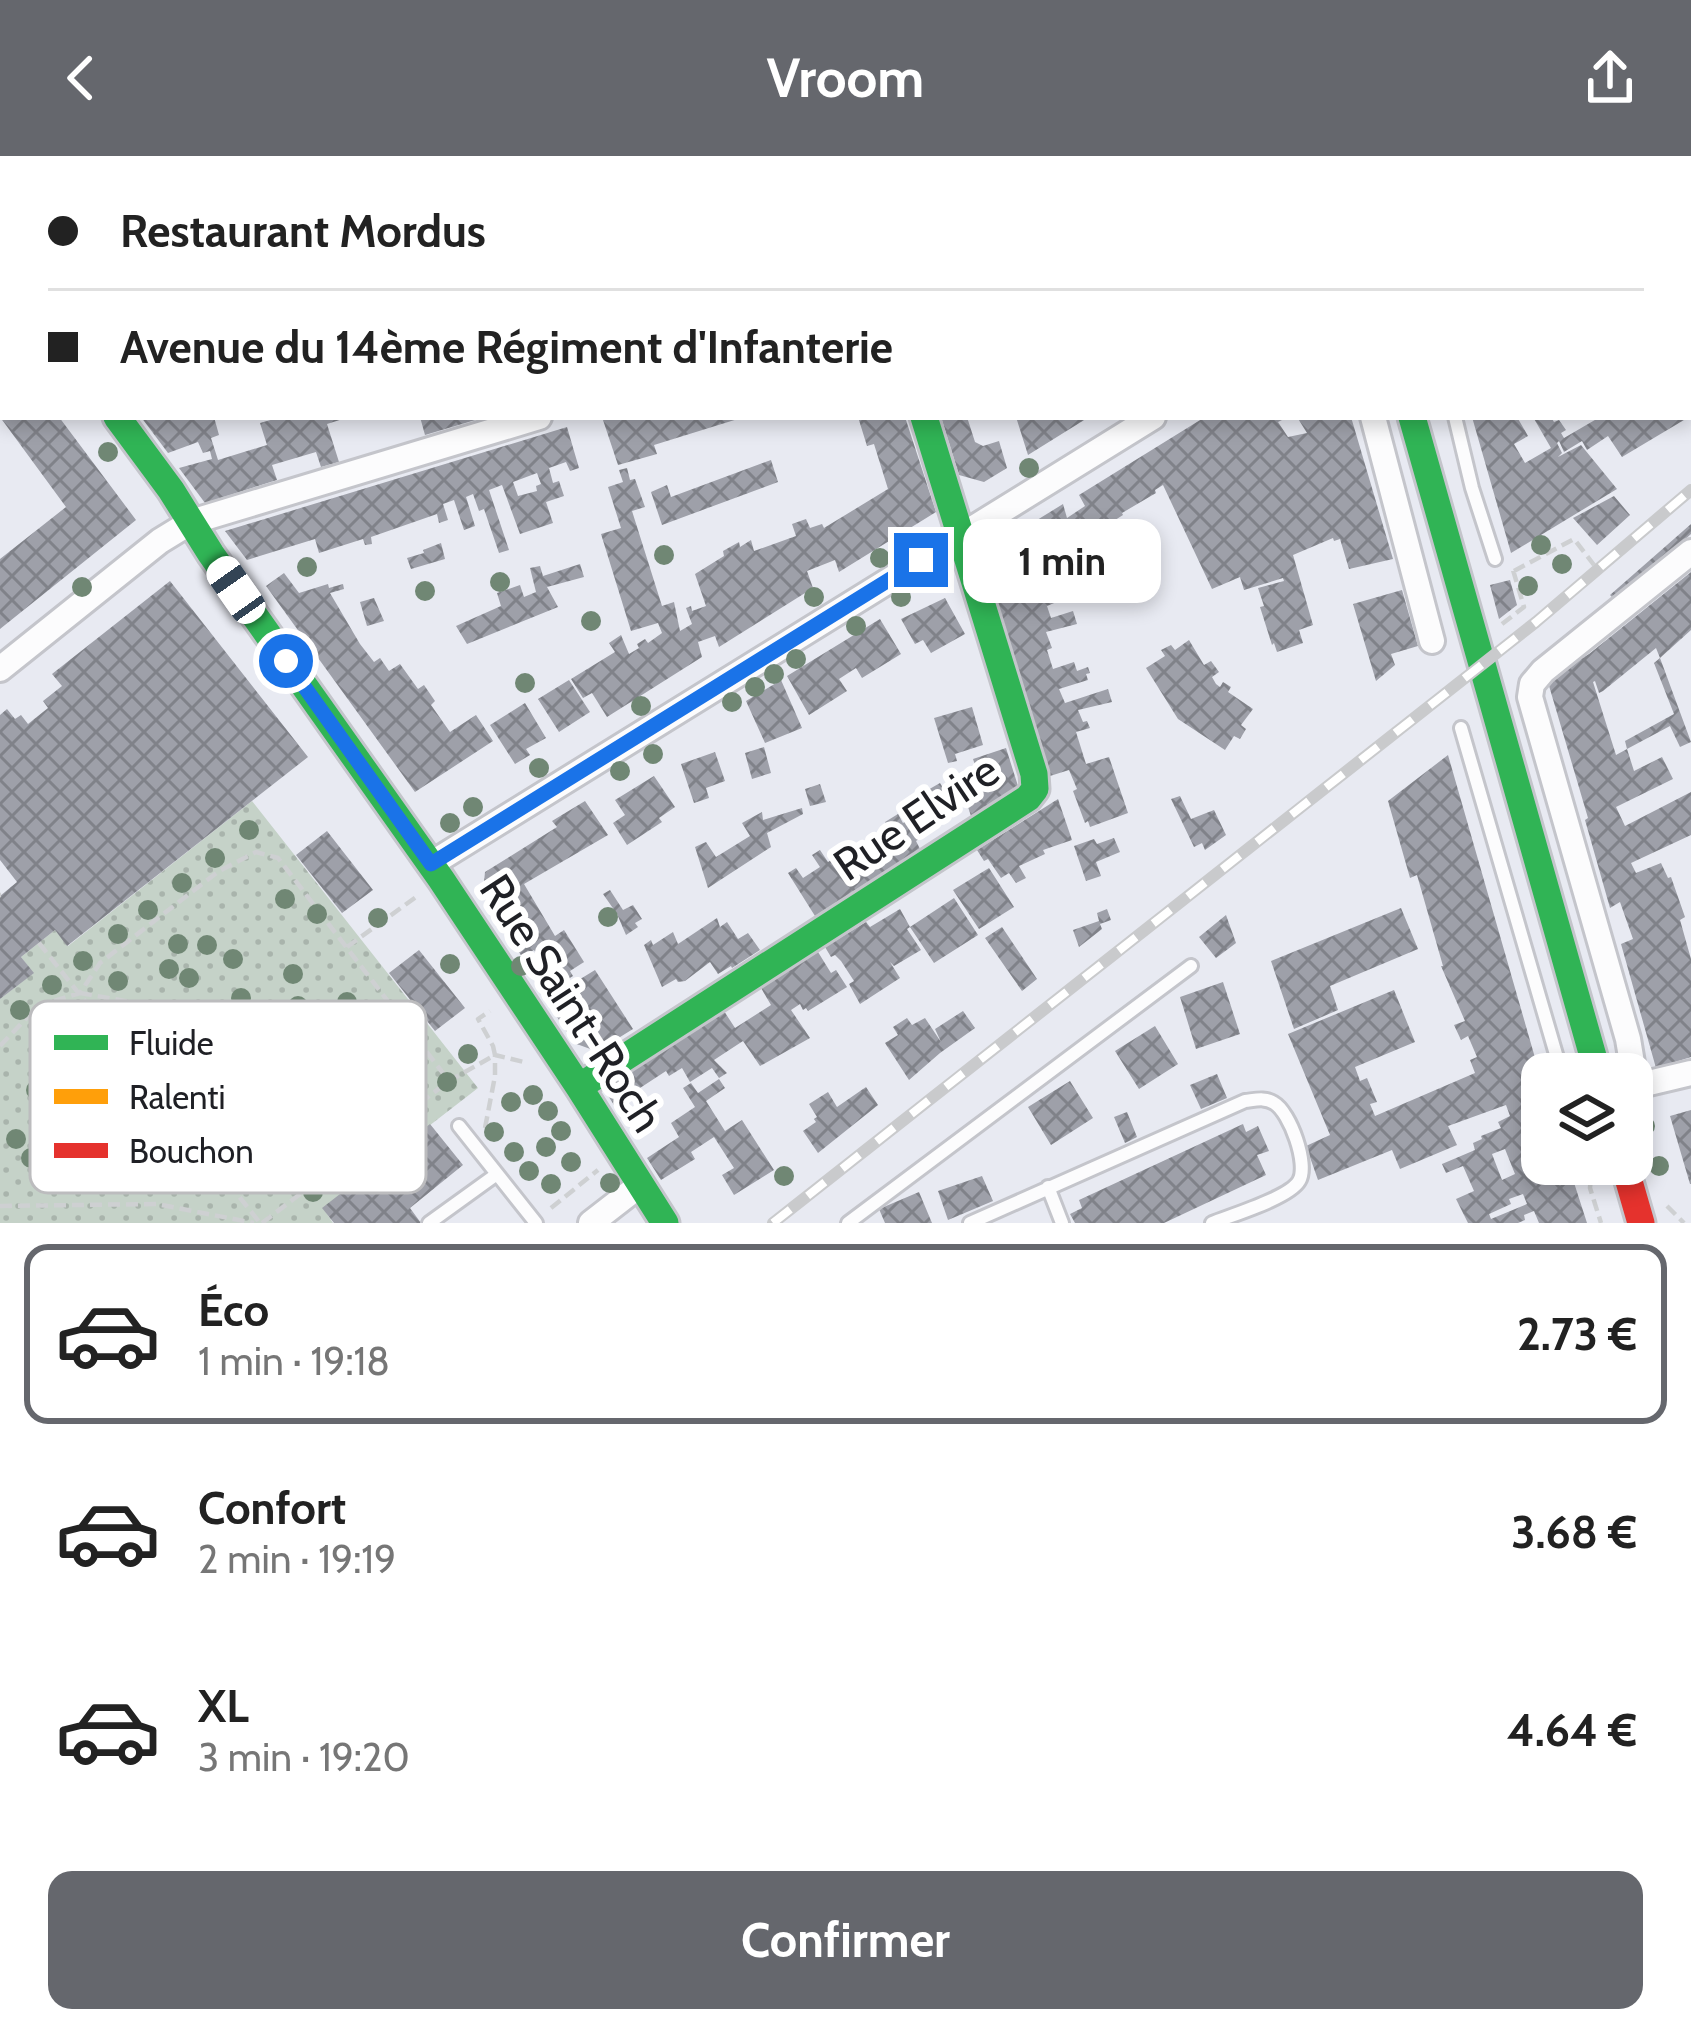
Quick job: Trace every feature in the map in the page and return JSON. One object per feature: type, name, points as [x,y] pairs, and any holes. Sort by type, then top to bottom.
[{"type":"street","name":"Rue Saint-Roch","points":[[119,420],[436,872],[665,1223]]},
{"type":"street","points":[[0,669],[160,541],[191,522],[529,420]]},
{"type":"street","name":"Rue Elvire","points":[[579,1087],[1028,798],[1035,789],[925,420]]},
{"type":"street","points":[[436,872],[961,534],[1148,420]]},
{"type":"street","points":[[1374,420],[1432,641]]},
{"type":"street","points":[[1413,420],[1497,720],[1582,1053]]},
{"type":"street","points":[[1630,1053],[1530,697],[1532,684],[1544,671],[1691,552]]},
{"type":"street","points":[[1653,1082],[1691,1073]]},
{"type":"street","points":[[591,1223],[640,1184]]},
{"type":"street","points":[[1630,1185],[1641,1223]]},
{"type":"lane","points":[[1456,420],[1495,559]]},
{"type":"lane","points":[[1461,728],[1556,1053]]},
{"type":"lane","points":[[848,1223],[1191,965]]},
{"type":"lane","points":[[970,1223],[1245,1101],[1275,1103],[1288,1118],[1302,1176],[1282,1194],[1212,1223]]},
{"type":"lane","points":[[459,1126],[535,1222]]},
{"type":"lane","points":[[430,1223],[497,1174]]},
{"type":"lane","points":[[1048,1187],[1062,1223]]},
{"type":"path","points":[[1498,628],[1524,608],[1514,571],[1574,539],[1594,565]]},
{"type":"path","points":[[80,993],[100,963],[219,871],[256,852],[278,858],[389,1001]]},
{"type":"path","points":[[347,946],[436,872]]},
{"type":"path","points":[[39,943],[86,1001]]},
{"type":"path","points":[[54,1001],[80,993],[126,1001]]},
{"type":"path","points":[[479,1151],[495,1055],[478,1018],[516,995]]},
{"type":"path","points":[[0,1046],[30,1014]]},
{"type":"path","points":[[426,1050],[449,1081]]},
{"type":"path","points":[[426,1098],[495,1055],[529,1064]]},
{"type":"path","points":[[535,1222],[620,1153]]},
{"type":"path","points":[[1590,1185],[1601,1223]]},
{"type":"path","points":[[235,1193],[258,1223]]},
{"type":"path","points":[[0,1206],[157,1204],[258,1223],[298,1193]]},
{"type":"shaded area","points":[[252,801],[409,1001],[30,1001],[30,1193],[342,1193],[323,1208],[333,1223],[0,1223],[0,999],[33,973],[21,957],[55,930],[68,946]]},
{"type":"shaded area","points":[[426,1022],[478,1088],[426,1128]]},
{"type":"building","points":[[2,420],[61,420],[136,520],[0,629],[0,559],[66,507]]},
{"type":"building","points":[[143,420],[215,420],[219,435],[211,438],[218,460],[267,445],[260,423],[340,420],[327,424],[339,462],[321,467],[316,452],[272,465],[277,480],[205,503],[179,468],[212,459],[210,451],[203,453],[198,442],[168,453]]},
{"type":"building","points":[[421,420],[475,420],[425,435]]},
{"type":"building","points":[[603,420],[735,420],[654,445],[657,454],[618,465]]},
{"type":"building","points":[[859,420],[906,420],[936,512],[839,572],[835,560],[807,571],[813,588],[719,647],[715,636],[698,642],[702,657],[607,717],[592,693],[583,698],[571,679],[615,652],[609,643],[621,635],[629,654],[639,648],[637,644],[662,633],[658,623],[631,631],[601,534],[621,528],[608,487],[623,482],[619,470],[627,468],[630,480],[635,479],[645,507],[632,511],[662,606],[674,602],[680,631],[692,624],[686,608],[706,606],[695,574],[724,556],[723,551],[751,540],[754,551],[796,536],[792,524],[806,519],[810,528],[822,524],[824,528],[888,489],[874,444],[867,446]]},
{"type":"building","points":[[942,420],[968,420],[975,442],[983,446],[999,441],[1007,468],[984,482],[959,475]]},
{"type":"building","points":[[1017,420],[1084,420],[1028,455]]},
{"type":"building","points":[[1200,420],[1282,420],[1278,422],[1288,437],[1307,433],[1299,420],[1352,420],[1393,559],[1349,569],[1340,539],[1333,538],[1293,555],[1313,625],[1299,630],[1303,643],[1277,652],[1258,588],[1283,578],[1244,590],[1240,577],[1212,589],[1163,485],[1076,545],[1078,550],[1026,567],[1041,596],[1055,592],[1059,601],[1047,606],[1051,618],[1073,611],[1077,624],[1046,632],[1053,669],[1074,662],[1077,671],[1088,667],[1090,673],[1088,680],[1059,689],[1065,703],[1108,689],[1112,702],[1078,710],[1090,728],[1076,732],[1086,764],[1109,757],[1128,813],[1090,827],[1069,770],[1050,776],[982,554],[1063,504],[1067,518],[1085,506],[1079,495]]},
{"type":"building","points":[[1473,420],[1519,420],[1528,436],[1514,444],[1525,463],[1551,448],[1535,420],[1559,420],[1566,430],[1561,433],[1564,438],[1595,420],[1684,420],[1622,457],[1608,436],[1587,450],[1582,441],[1564,452],[1559,441],[1562,453],[1558,457],[1581,445],[1617,489],[1511,553]]},
{"type":"building","points":[[567,427],[579,468],[570,471],[566,462],[549,468],[564,496],[546,502],[553,523],[520,534],[502,485],[489,490],[509,550],[499,553],[484,509],[479,511],[473,494],[466,497],[475,526],[464,530],[454,500],[443,504],[448,520],[439,523],[437,514],[371,537],[372,544],[365,545],[363,539],[319,553],[315,539],[247,560],[225,531]],"holes":[[[537,473],[541,484],[537,491],[518,496],[513,482]]]},
{"type":"building","points":[[771,460],[778,482],[662,525],[651,492],[667,485],[671,497]]},
{"type":"building","points":[[1614,496],[1630,515],[1597,545],[1573,518]]},
{"type":"building","points":[[1691,524],[1691,534],[1616,601],[1610,595]]},
{"type":"building","points":[[441,543],[445,559],[411,569],[407,558]]},
{"type":"building","points":[[580,564],[584,577],[547,587],[558,607],[467,644],[456,626],[501,606],[497,593],[520,585],[524,597],[536,592],[530,568],[540,566],[543,576]]},
{"type":"building","points":[[1083,564],[1088,580],[1072,586],[1066,570]]},
{"type":"building","points":[[1691,572],[1691,630],[1660,658],[1656,648],[1603,691],[1599,693],[1593,682],[1616,755],[1627,749],[1634,771],[1662,757],[1673,779],[1616,807],[1625,826],[1691,792],[1691,835],[1631,863],[1636,873],[1661,863],[1671,877],[1685,917],[1680,920],[1691,959],[1691,1057],[1656,1068],[1621,944],[1633,939],[1620,902],[1610,908],[1547,679],[1589,654]]},
{"type":"building","points":[[284,573],[299,593],[343,584],[344,589],[330,593],[374,662],[380,658],[389,671],[400,664],[418,689],[424,685],[450,732],[476,715],[493,741],[415,792],[266,586]]},
{"type":"building","points":[[1510,580],[1517,605],[1499,619],[1490,585]]},
{"type":"building","points":[[170,581],[308,757],[67,946],[55,930],[21,957],[34,973],[0,999],[0,896],[17,882],[0,860],[0,715],[7,709],[28,724],[48,708],[43,701],[62,686],[52,674]]},
{"type":"building","points":[[1402,590],[1418,646],[1391,654],[1395,665],[1376,681],[1353,604]]},
{"type":"building","points":[[374,598],[384,621],[367,626],[360,602]]},
{"type":"building","points":[[945,598],[965,634],[931,653],[923,640],[915,644],[901,619]]},
{"type":"building","points":[[880,619],[901,654],[862,678],[856,668],[839,679],[847,691],[809,715],[787,676]]},
{"type":"building","points":[[1189,640],[1204,665],[1211,661],[1219,672],[1212,677],[1216,684],[1231,687],[1228,692],[1253,709],[1241,725],[1246,729],[1240,739],[1234,736],[1225,750],[1178,719],[1146,668],[1165,656],[1161,650],[1171,645],[1175,650]]},
{"type":"building","points":[[1660,658],[1691,742],[1680,747],[1670,726],[1627,749],[1625,741],[1674,714],[1654,663]]},
{"type":"building","points":[[569,680],[590,712],[559,732],[538,699]]},
{"type":"building","points":[[781,680],[802,728],[765,743],[746,701]]},
{"type":"building","points":[[525,703],[546,738],[526,749],[530,755],[515,764],[490,725]]},
{"type":"building","points":[[972,707],[983,745],[955,754],[957,761],[948,763],[934,718]]},
{"type":"building","points":[[764,747],[771,773],[752,779],[745,753]]},
{"type":"building","points":[[1006,748],[1018,786],[971,816],[962,789],[981,783],[973,759]]},
{"type":"building","points":[[715,752],[725,781],[706,788],[709,798],[694,803],[681,764]]},
{"type":"building","points":[[1448,755],[1534,1053],[1521,1053],[1521,1185],[1575,1185],[1587,1223],[1539,1223],[1534,1211],[1518,1223],[1468,1223],[1456,1199],[1474,1191],[1463,1166],[1446,1173],[1442,1164],[1475,1150],[1473,1143],[1481,1136],[1501,1128],[1498,1122],[1510,1116],[1506,1105],[1448,1126],[1457,1145],[1400,1169],[1392,1150],[1318,1180],[1306,1146],[1330,1135],[1288,1034],[1394,990],[1415,1042],[1355,1067],[1360,1081],[1367,1078],[1377,1102],[1370,1104],[1375,1116],[1475,1073],[1470,1060],[1477,1057],[1468,1036],[1461,1040],[1454,1025],[1465,1021],[1441,966],[1417,875],[1410,878],[1388,801]],"holes":[[[1505,1149],[1515,1174],[1502,1180],[1492,1154]],[[1523,1194],[1527,1204],[1491,1219],[1489,1214]]]},
{"type":"building","points":[[654,776],[675,807],[659,818],[662,822],[627,845],[613,823],[625,815],[615,800]]},
{"type":"building","points":[[940,783],[957,811],[928,830],[910,801],[924,786],[926,791]]},
{"type":"building","points":[[820,784],[826,802],[810,806],[805,789]]},
{"type":"building","points":[[1180,796],[1191,819],[1214,810],[1226,835],[1205,850],[1202,843],[1194,847],[1171,799]]},
{"type":"building","points":[[1058,799],[1072,840],[1043,850],[1045,854],[1019,866],[1026,878],[1016,883],[1009,873],[1001,878],[977,850]]},
{"type":"building","points":[[585,801],[608,835],[524,884],[555,936],[564,930],[584,962],[565,981],[562,976],[547,985],[534,950],[522,957],[483,892],[485,872],[557,827],[552,821]]},
{"type":"building","points":[[802,808],[803,814],[767,833],[771,847],[708,888],[695,847],[706,842],[716,857],[750,836],[742,823],[762,812],[763,820]]},
{"type":"building","points":[[898,814],[903,823],[916,815],[928,833],[916,841],[920,849],[815,916],[788,873],[796,868],[803,878],[820,867],[812,855],[820,850],[828,862],[847,849],[858,864],[865,860],[856,848],[889,828],[885,822]]},
{"type":"building","points":[[327,831],[373,890],[342,913],[296,855]]},
{"type":"building","points":[[1114,838],[1120,852],[1096,862],[1101,876],[1086,881],[1074,846]]},
{"type":"building","points":[[989,868],[1014,907],[979,929],[953,890]]},
{"type":"building","points":[[610,890],[623,910],[633,905],[642,919],[626,935],[603,894]]},
{"type":"building","points":[[954,898],[978,935],[934,963],[910,927]]},
{"type":"building","points":[[1401,908],[1418,949],[1330,986],[1338,1010],[1294,1029],[1271,961]]},
{"type":"building","points":[[900,909],[921,950],[894,966],[890,962],[900,978],[860,1004],[849,984],[854,981],[825,947],[866,922],[870,927]]},
{"type":"building","points":[[1107,909],[1111,920],[1100,924],[1102,929],[1079,947],[1073,930],[1099,921],[1097,913]]},
{"type":"building","points":[[1226,915],[1236,943],[1216,958],[1199,937]]},
{"type":"building","points":[[717,918],[720,927],[727,922],[738,939],[748,933],[760,950],[718,974],[710,962],[685,981],[676,979],[662,987],[644,945],[651,940],[653,945],[673,932],[678,944]]},
{"type":"building","points":[[1002,927],[1037,979],[1022,991],[985,938]]},
{"type":"building","points":[[419,950],[465,1008],[435,1031],[426,1020],[426,1001],[411,1001],[389,973]]},
{"type":"building","points":[[818,952],[847,987],[808,1011],[800,1004],[791,1010],[810,1038],[760,1066],[743,1041],[714,1060],[727,1073],[719,1078],[712,1068],[690,1082],[682,1068],[669,1076],[666,1071],[614,1105],[603,1088],[724,1011],[735,1028],[771,1005],[761,988]]},
{"type":"building","points":[[595,970],[633,1029],[593,1050],[574,1043],[546,1000]]},
{"type":"building","points":[[1223,982],[1240,1034],[1196,1049],[1180,997]]},
{"type":"building","points":[[963,1011],[975,1028],[909,1080],[885,1043],[898,1035],[893,1027],[907,1018],[912,1025],[925,1018],[941,1042],[935,1029]]},
{"type":"building","points":[[1155,1026],[1178,1064],[1139,1089],[1115,1051]]},
{"type":"building","points":[[1217,1074],[1227,1098],[1201,1109],[1190,1085]]},
{"type":"building","points":[[719,1079],[725,1088],[706,1101],[725,1131],[742,1120],[774,1170],[734,1195],[722,1175],[734,1168],[714,1137],[691,1152],[695,1159],[661,1180],[647,1158],[679,1137],[671,1123],[695,1107],[683,1088],[691,1083],[698,1093]]},
{"type":"building","points":[[1070,1081],[1093,1118],[1051,1145],[1028,1107]]},
{"type":"building","points":[[866,1087],[878,1105],[818,1153],[803,1131],[816,1122],[809,1104],[828,1092],[837,1107]]},
{"type":"building","points":[[1691,1110],[1691,1184],[1690,1184],[1670,1116]]},
{"type":"building","points":[[1127,1112],[1137,1137],[1125,1143],[1114,1117]]},
{"type":"building","points":[[430,1124],[463,1165],[410,1208],[421,1223],[334,1223],[322,1208],[341,1193],[426,1193],[426,1127]]},
{"type":"building","points":[[1243,1124],[1246,1132],[1258,1126],[1269,1151],[1257,1155],[1266,1175],[1164,1223],[1075,1223],[1070,1214],[1082,1208],[1079,1200]]},
{"type":"building","points":[[982,1176],[993,1201],[948,1220],[938,1191]]},
{"type":"building","points":[[919,1192],[932,1223],[885,1223],[879,1209]]},
{"type":"railway","points":[[773,1223],[1536,622],[1691,490]]},
{"type":"traffic: fast","points":[[119,420],[441,879],[665,1223]]},
{"type":"traffic: fast","points":[[579,1087],[1028,798],[1035,789],[925,420]]},
{"type":"traffic: fast","points":[[1413,420],[1592,1053]]},
{"type":"traffic: jam","points":[[1630,1185],[1641,1223]]},
{"type":"route","points":[[286,661],[431,864],[921,560]]}]
